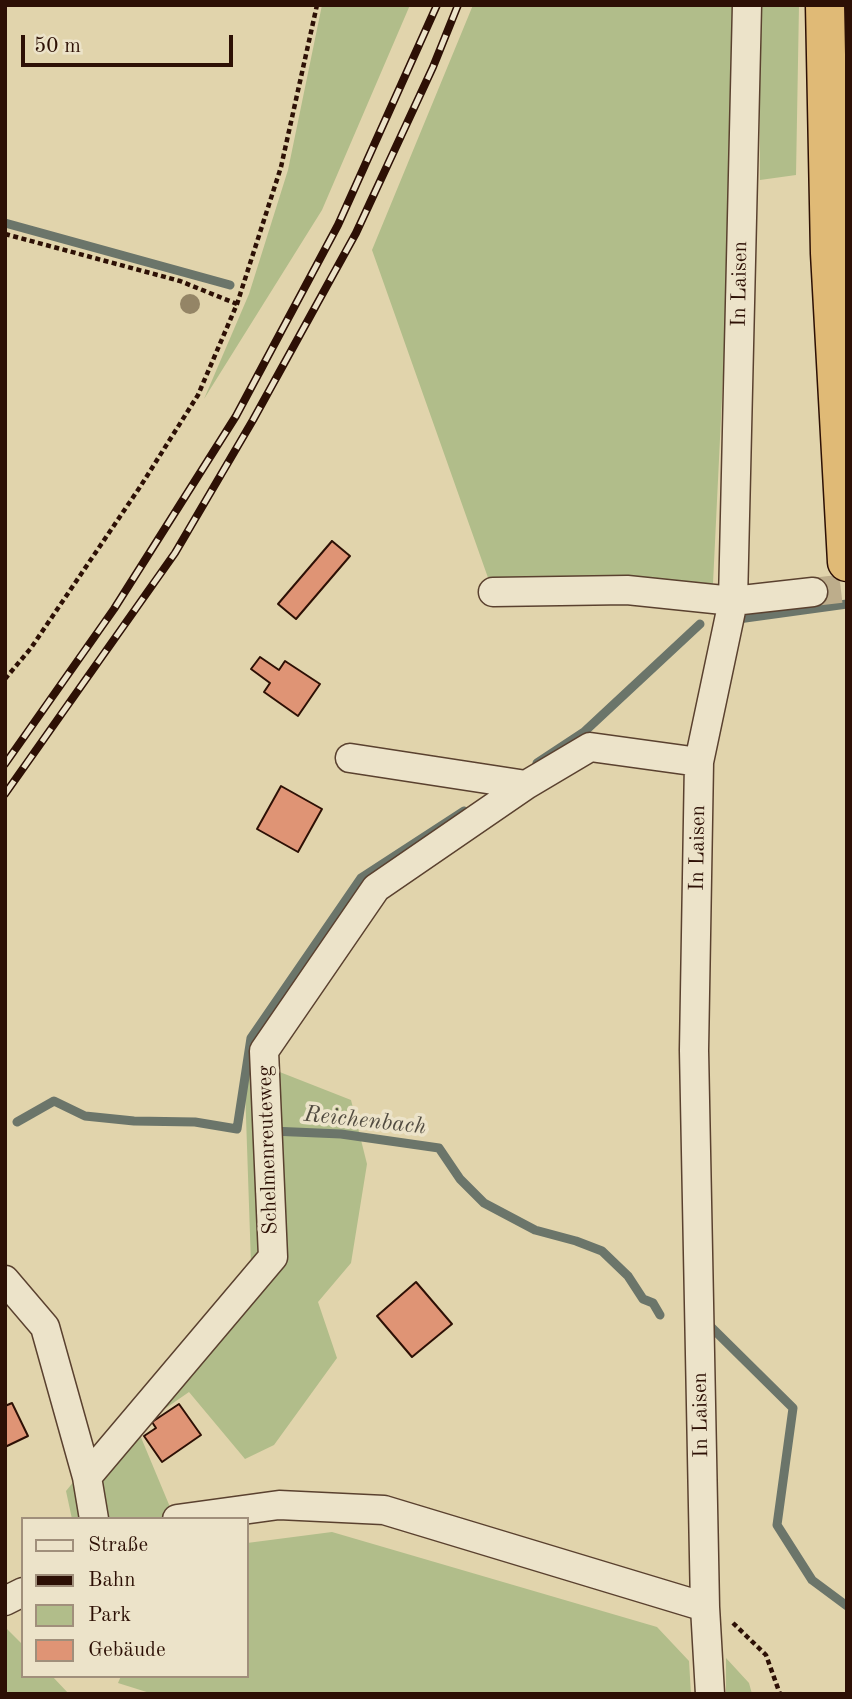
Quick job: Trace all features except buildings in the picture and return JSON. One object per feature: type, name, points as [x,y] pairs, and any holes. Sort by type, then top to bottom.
[{"type":"highway","points":[[825,5],[830,253],[846,546]]},
{"type":"street","name":"In Laisen","points":[[710,1694],[705,1607],[694,1050],[699,762],[733,601],[747,5]]},
{"type":"street","points":[[493,592],[627,590],[733,601],[813,592]]},
{"type":"street","name":"Schelmenreuteweg","points":[[88,1477],[272,1257],[264,1051],[376,888],[526,785],[590,747],[699,762]]},
{"type":"street","points":[[351,758],[526,785]]},
{"type":"street","points":[[5,1280],[44,1327],[88,1477],[94,1517]]},
{"type":"street","points":[[192,1517],[279,1505],[384,1510],[705,1607]]},
{"type":"street","points":[[5,1601],[21,1593]]},
{"type":"path","points":[[5,679],[38,636],[140,487],[198,395],[237,304],[281,167],[317,5]]},
{"type":"path","points":[[5,234],[180,281],[237,304]]},
{"type":"path","points":[[705,1607],[730,1619],[766,1655],[779,1694]]},
{"type":"green space","points":[[322,5],[410,5],[322,210],[204,399],[249,294],[288,170]]},
{"type":"green space","points":[[473,5],[741,5],[712,604],[492,589],[372,250]]},
{"type":"green space","points":[[759,5],[799,5],[796,175],[760,180]]},
{"type":"green space","points":[[244,1058],[351,1100],[367,1164],[351,1263],[318,1302],[337,1358],[274,1445],[245,1459],[189,1392],[153,1417],[140,1435],[174,1517],[72,1517],[66,1491],[251,1264]]},
{"type":"green space","points":[[332,1532],[657,1627],[689,1661],[691,1694],[153,1694],[118,1683],[120,1678],[248,1678],[248,1543]]},
{"type":"green space","points":[[7,1629],[21,1643],[21,1678],[54,1678],[69,1694],[5,1694]]},
{"type":"green space","points":[[726,1658],[749,1683],[752,1694],[726,1694]]},
{"type":"waterway","points":[[5,223],[230,285]]},
{"type":"waterway","points":[[738,619],[847,604]]},
{"type":"waterway","points":[[537,763],[584,732],[700,624]]},
{"type":"waterway","points":[[17,1122],[54,1101],[85,1116],[134,1121],[195,1122],[237,1129],[251,1038],[361,878],[464,811]]},
{"type":"waterway","name":"Reichenbach","points":[[271,1131],[341,1134],[439,1148],[460,1179],[484,1203],[535,1230],[602,1251],[628,1276],[643,1299],[653,1303],[660,1315]]},
{"type":"waterway","name":"Reichenbach","points":[[707,1323],[793,1408],[777,1525],[812,1580],[847,1606]]},
{"type":"tunnel","points":[[813,592],[847,588]]},
{"type":"railway","points":[[5,764],[114,609],[236,416],[338,225],[437,5]]},
{"type":"railway","points":[[5,794],[175,553],[253,420],[356,233],[433,67],[458,5]]}]
